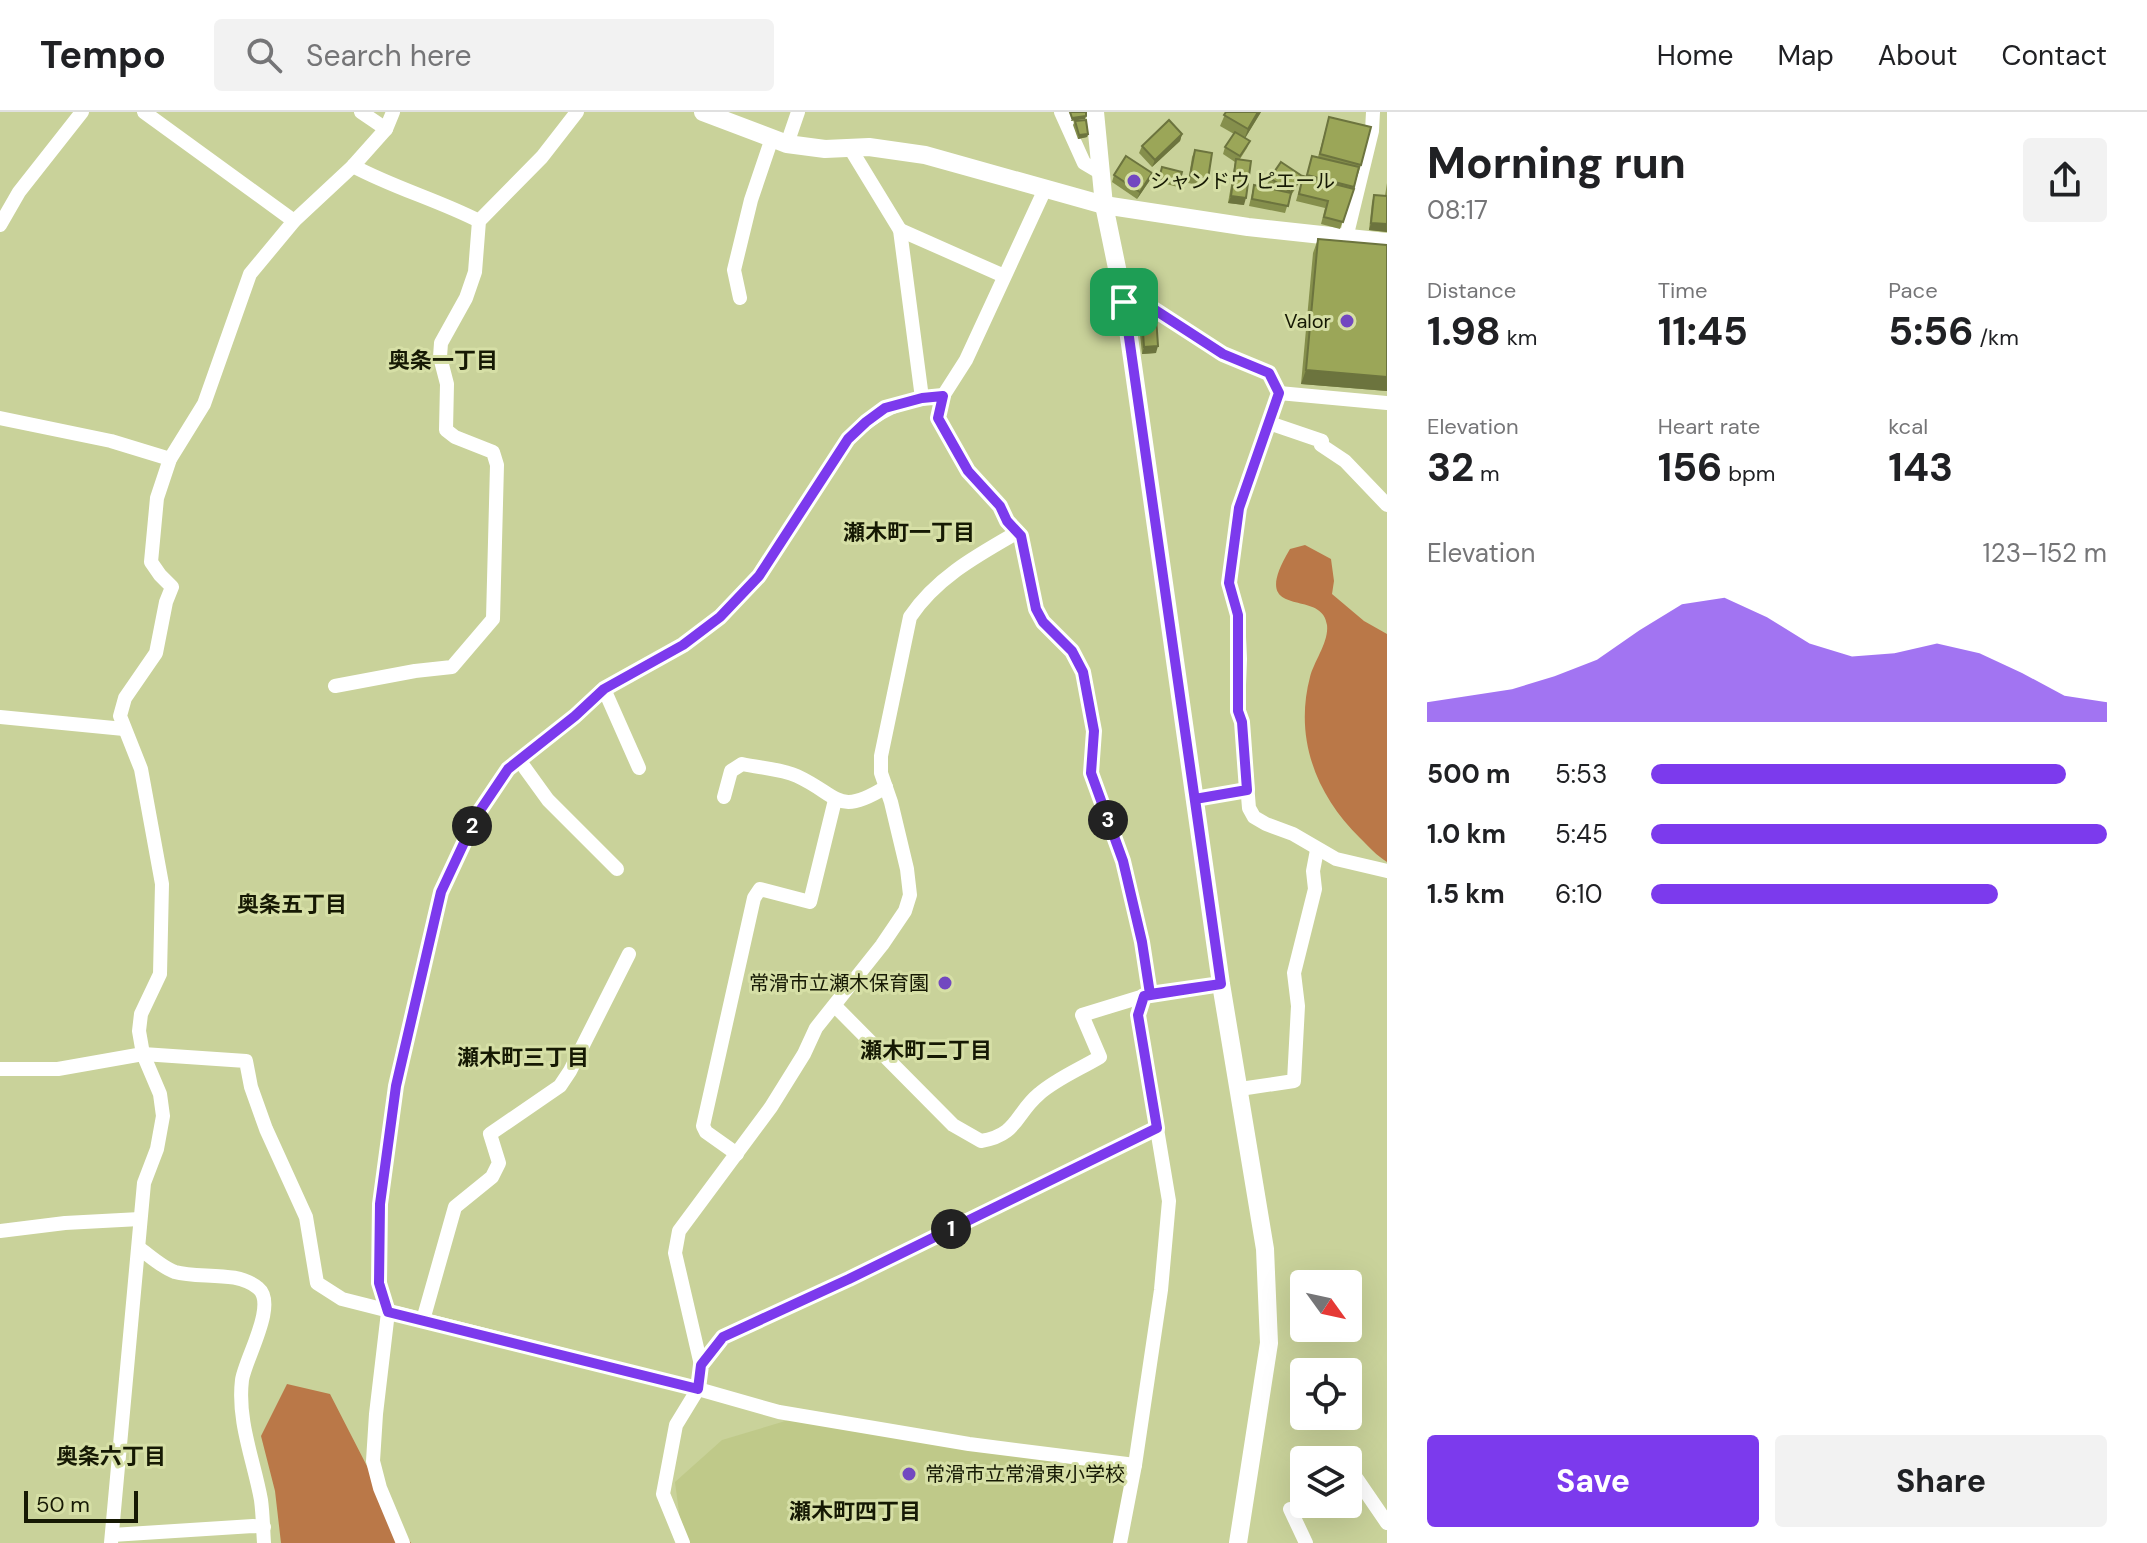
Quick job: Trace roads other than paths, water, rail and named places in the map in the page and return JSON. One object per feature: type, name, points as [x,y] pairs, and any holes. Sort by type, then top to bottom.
[{"type":"street","points":[[0,225],[19,192],[82,112]]},
{"type":"street","points":[[144,112],[294,221]]},
{"type":"street","points":[[361,112],[386,129]]},
{"type":"street","points":[[264,1527],[112,1539],[144,1183],[157,1149],[163,1116],[160,1094],[143,1054],[139,1031],[141,1014],[162,964],[162,884],[141,769],[120,716],[125,698],[156,653],[172,587],[151,562],[157,498],[170,459],[204,404],[250,274],[294,221],[353,166],[386,129],[393,112]]},
{"type":"street","points":[[335,686],[452,667],[493,619],[497,465],[493,452],[455,437],[446,430],[447,384],[440,357],[441,343],[466,298],[475,272],[479,221],[542,157],[577,112]]},
{"type":"street","points":[[703,112],[779,141],[825,149],[869,147],[925,155],[1104,205],[1248,227],[1387,242]]},
{"type":"street","points":[[740,298],[734,270],[751,200],[779,141],[798,112]]},
{"type":"street","points":[[1061,112],[1084,163],[1101,173]]},
{"type":"street","points":[[1095,112],[1104,205],[1124,302],[1221,984],[1265,1249],[1269,1343],[1238,1543]]},
{"type":"street","points":[[1346,238],[1376,112],[1387,115]]},
{"type":"street","points":[[850,148],[900,230],[922,398]]},
{"type":"street","points":[[353,166],[376,178],[445,203],[479,221]]},
{"type":"street","points":[[1045,189],[966,360],[943,396],[938,418],[968,471],[1000,506],[1007,521],[1018,532],[1036,609],[1043,622],[1072,651],[1083,672],[1094,731],[1091,773],[1123,861],[1142,942],[1147,995],[1138,1015],[1169,1201],[1161,1290],[1120,1543]]},
{"type":"street","points":[[900,230],[1004,276]]},
{"type":"street","points":[[1124,302],[1152,308],[1223,354],[1269,373],[1279,393],[1239,508],[1229,583],[1238,615],[1238,711],[1242,722],[1249,808],[1254,817],[1293,834],[1336,859],[1387,871]]},
{"type":"street","points":[[1279,393],[1387,403]]},
{"type":"street","points":[[403,1543],[380,1488],[373,1461],[388,1312],[379,1283],[380,1204],[396,1086],[446,880],[477,815],[508,769],[604,689],[683,645],[720,617],[759,576],[848,439],[885,408],[943,396]]},
{"type":"street","points":[[0,418],[111,441],[170,459]]},
{"type":"street","points":[[1269,423],[1322,441],[1321,445],[1345,461],[1387,505]]},
{"type":"street","points":[[683,1543],[663,1494],[676,1425],[698,1389],[701,1365],[675,1253],[679,1231],[737,1154],[796,1067],[816,1028],[901,921],[908,904],[907,869],[881,773],[881,756],[910,617],[920,603],[958,567],[1018,532]]},
{"type":"street","points":[[604,689],[639,768]]},
{"type":"street","points":[[0,717],[124,729]]},
{"type":"street","points":[[519,760],[548,800],[617,869]]},
{"type":"street","points":[[724,797],[731,771],[742,764],[796,776],[835,800],[862,802],[886,787]]},
{"type":"street","points":[[1195,799],[1247,790]]},
{"type":"street","points":[[737,1154],[706,1132],[703,1126],[754,898],[760,889],[810,902],[835,800]]},
{"type":"street","points":[[1240,1089],[1294,1081],[1298,1006],[1294,973],[1315,889],[1313,871],[1317,850]]},
{"type":"street","points":[[423,1320],[455,1207],[492,1177],[499,1163],[490,1134],[560,1086],[629,954]]},
{"type":"street","points":[[835,1006],[953,1125],[981,1141],[999,1138],[1017,1122],[1041,1091],[1100,1057],[1082,1015],[1147,995],[1221,984]]},
{"type":"street","points":[[0,1069],[58,1069],[143,1054],[246,1061],[251,1087],[266,1129],[306,1217],[317,1283],[342,1299],[802,1416],[1020,1452],[1135,1465]]},
{"type":"street","points":[[701,1365],[723,1337],[849,1279],[1157,1128]]},
{"type":"street","points":[[0,1231],[65,1223],[140,1219]]},
{"type":"street","points":[[139,1248],[174,1272],[230,1278],[254,1285],[263,1295],[261,1328],[245,1365],[242,1383],[246,1436],[261,1500],[264,1543]]},
{"type":"street","points":[[1362,1486],[1387,1523]]},
{"type":"street","points":[[1294,1518],[1306,1543]]},
{"type":"place","name":"シャンドウ ピエール","points":[[1134,181]]},
{"type":"place","name":"Valor","points":[[1347,321]]},
{"type":"place","name":"常滑市立瀬木保育園","points":[[945,983]]},
{"type":"place","name":"常滑市立常滑東小学校","points":[[909,1474]]},
{"type":"district","name":"奥条一丁目","points":[[443,360]]},
{"type":"district","name":"瀬木町一丁目","points":[[909,532]]},
{"type":"district","name":"奥条五丁目","points":[[292,904]]},
{"type":"district","name":"瀬木町二丁目","points":[[926,1050]]},
{"type":"district","name":"瀬木町三丁目","points":[[523,1057]]},
{"type":"district","name":"奥条六丁目","points":[[111,1456]]},
{"type":"district","name":"瀬木町四丁目","points":[[855,1511]]}]
